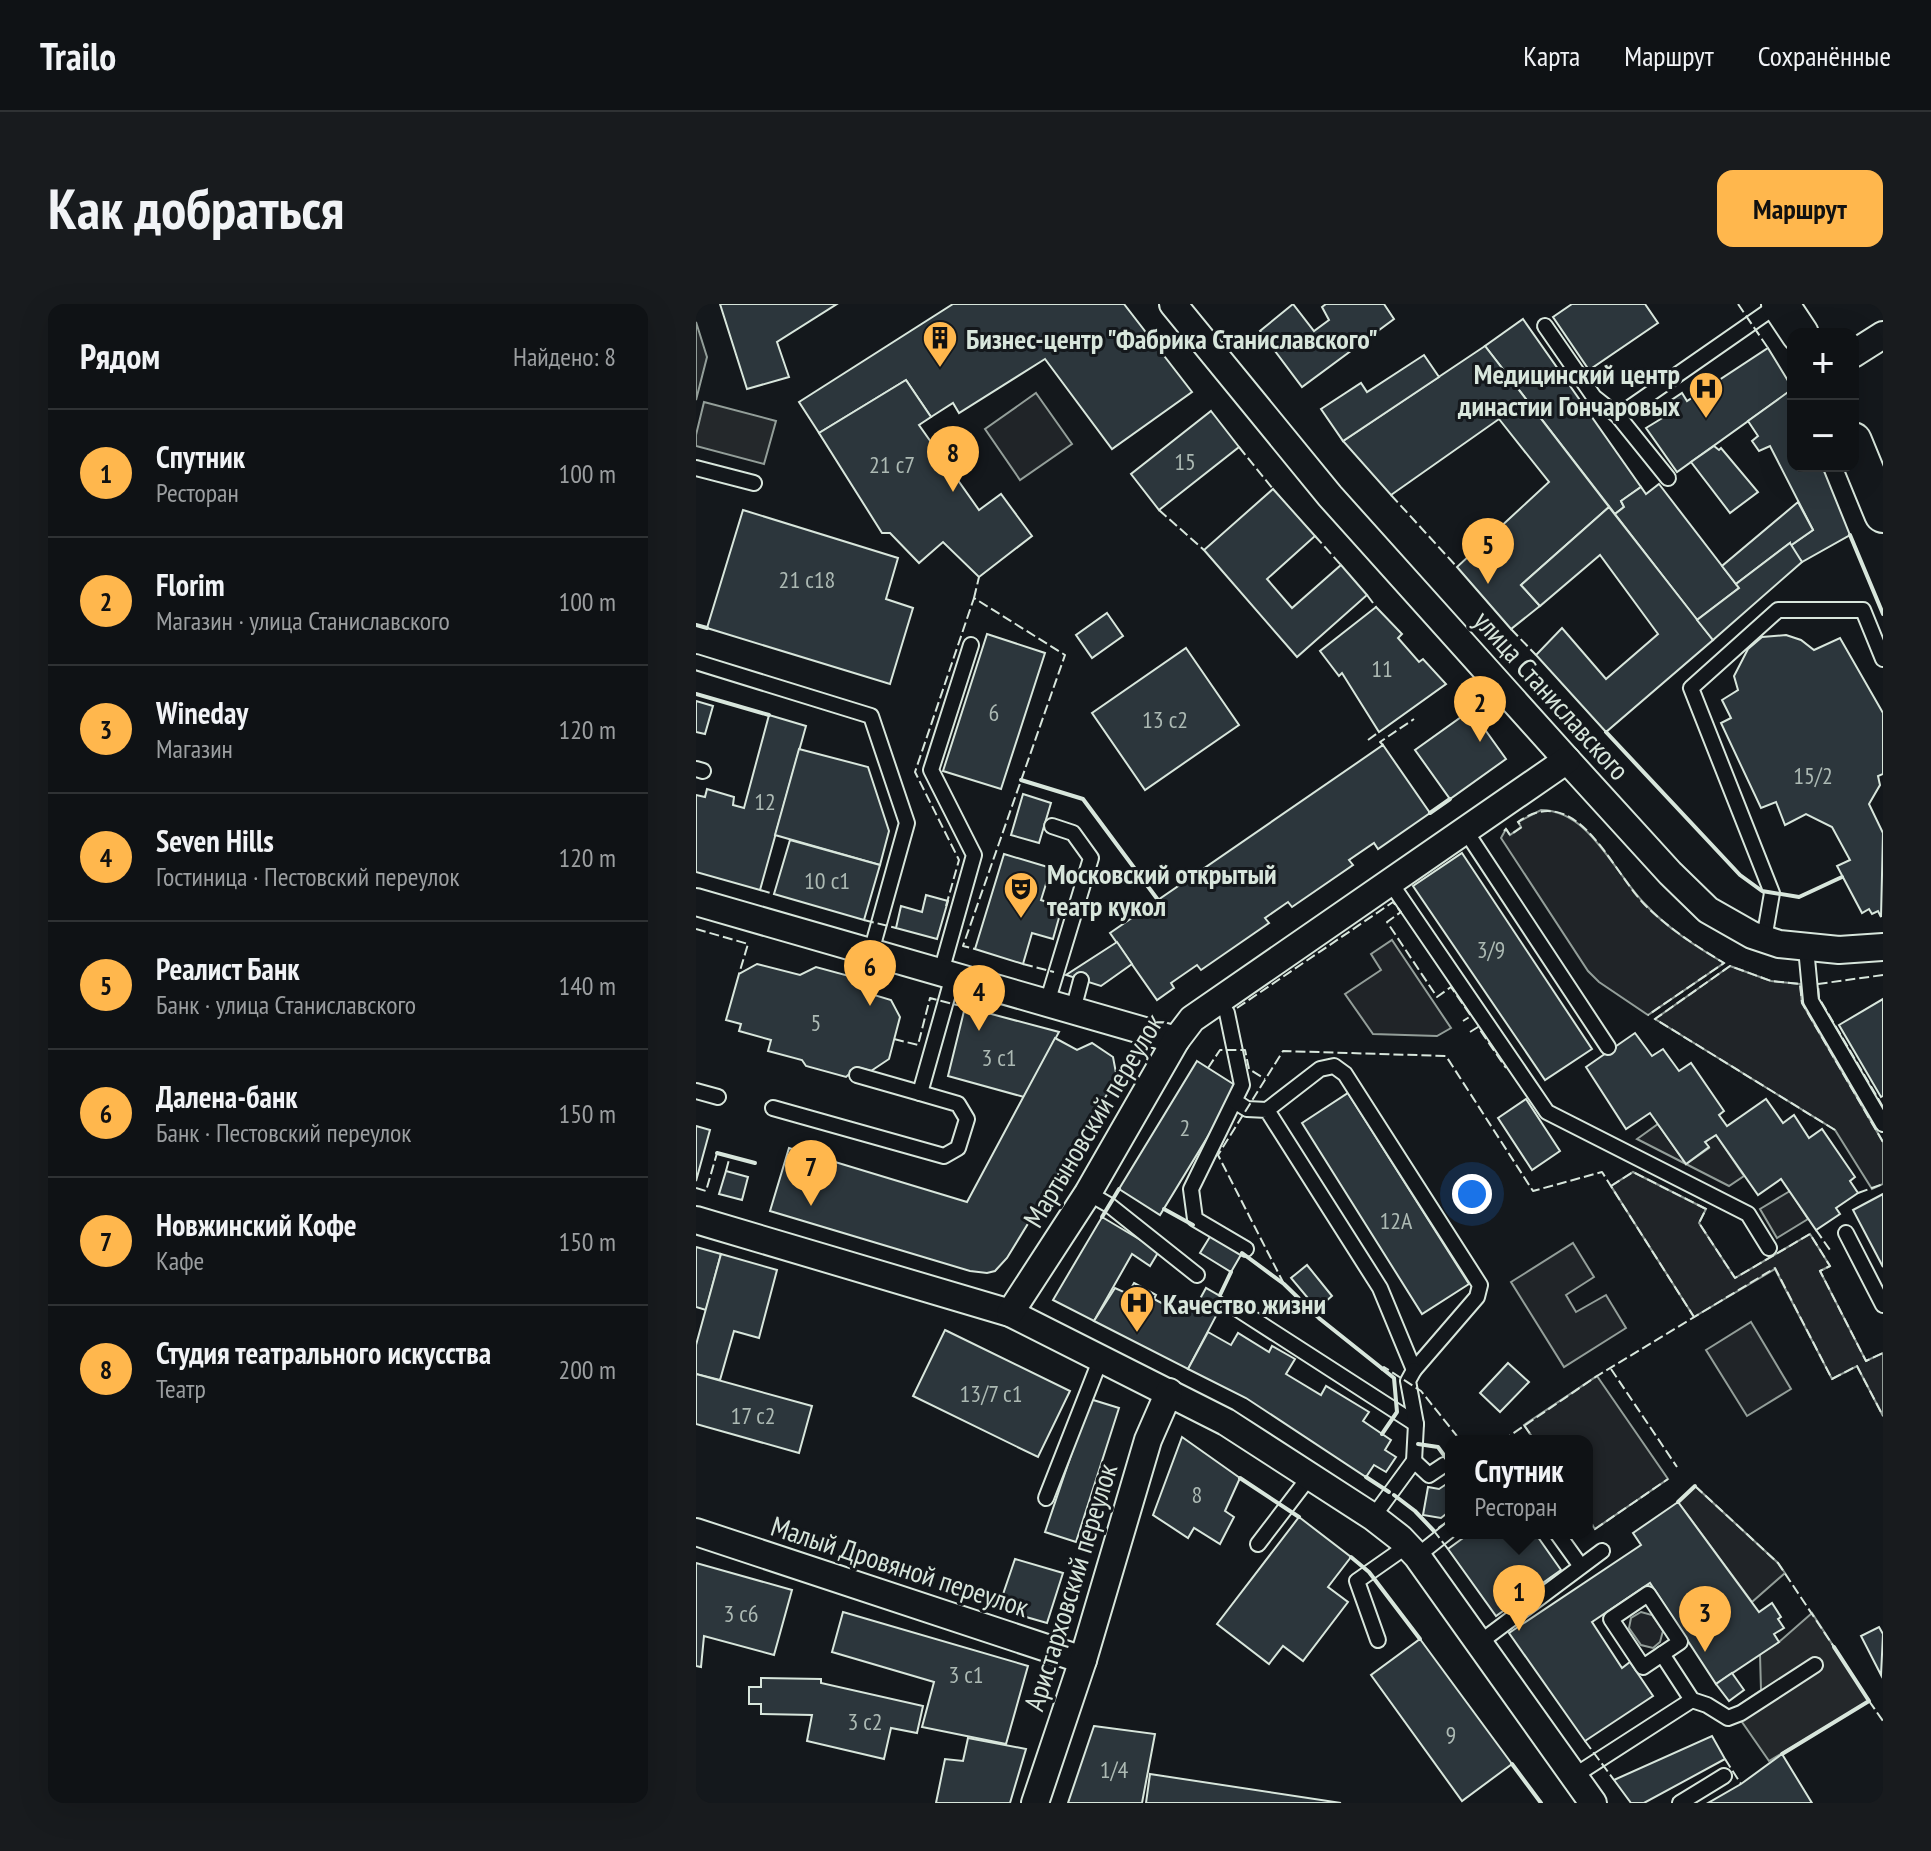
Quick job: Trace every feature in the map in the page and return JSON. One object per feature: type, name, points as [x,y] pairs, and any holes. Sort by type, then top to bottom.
[{"type":"main road","points":[[1780,304],[1796,328]]},
{"type":"main road","points":[[1859,456],[1883,514]]},
{"type":"street","name":"улица Станиславского","points":[[1173,304],[1330,496],[1670,873],[1708,910],[1764,939],[1806,948],[1877,946]]},
{"type":"street","points":[[1859,350],[1883,335]]},
{"type":"street","name":"Мартыновский переулок","points":[[1010,1313],[1088,1193],[1176,1040],[1192,1019],[1567,760]]},
{"type":"street","points":[[696,902],[1176,1040]]},
{"type":"street","points":[[696,1220],[1010,1313],[1226,1422],[1310,1476],[1373,1517],[1412,1551],[1593,1803]]},
{"type":"street","name":"Аристарховский переулок","points":[[1035,1803],[1083,1660],[1148,1440],[1169,1392]]},
{"type":"street","name":"Малый Дровяной переулок","points":[[696,1532],[1083,1660]]},
{"type":"lane","points":[[1618,416],[1780,304]]},
{"type":"lane","points":[[1545,326],[1594,397],[1618,416],[1668,478]]},
{"type":"lane","points":[[696,468],[754,483]]},
{"type":"lane","points":[[1764,939],[1772,893],[1691,688],[1778,610],[1863,610],[1883,659]]},
{"type":"lane","points":[[920,1093],[974,855],[931,770],[971,645]]},
{"type":"lane","points":[[696,662],[871,716],[907,823],[871,952]]},
{"type":"lane","points":[[1052,826],[1073,833],[1091,858],[1060,1007]]},
{"type":"lane","points":[[1465,830],[1608,1047]]},
{"type":"lane","points":[[1390,882],[1547,1112],[1748,1214],[1769,1248]]},
{"type":"lane","points":[[1806,948],[1811,1001],[1881,1116]]},
{"type":"lane","points":[[1060,1007],[1081,980]]},
{"type":"lane","points":[[1219,1000],[1227,1013],[1242,1085],[1191,1189],[1195,1219],[1246,1249]]},
{"type":"lane","points":[[1236,1102],[1247,1109],[1267,1110],[1320,1069],[1334,1066],[1340,1069],[1480,1285],[1477,1297],[1408,1381],[1416,1424],[1414,1461],[1373,1517]]},
{"type":"lane","points":[[773,1108],[944,1156],[958,1148],[967,1119],[958,1104],[857,1075]]},
{"type":"lane","points":[[696,1091],[718,1097]]},
{"type":"lane","points":[[1267,1110],[1380,1288],[1414,1370]]},
{"type":"lane","points":[[1088,1193],[1109,1205],[1197,1275]]},
{"type":"lane","points":[[1846,1233],[1883,1305]]},
{"type":"lane","points":[[1236,1308],[1416,1424]]},
{"type":"lane","points":[[1046,1498],[1101,1358]]},
{"type":"lane","points":[[1414,1461],[1429,1475],[1444,1465]]},
{"type":"lane","points":[[1258,1544],[1310,1476]]},
{"type":"lane","points":[[1378,1640],[1357,1581],[1445,1532]]},
{"type":"lane","points":[[1561,1539],[1580,1565]]},
{"type":"lane","points":[[1479,1643],[1602,1551]]},
{"type":"lane","points":[[1648,1594],[1680,1642],[1662,1654],[1643,1667],[1611,1619],[1648,1594]]},
{"type":"lane","points":[[1662,1654],[1692,1700],[1728,1718],[1741,1713],[1815,1665]]},
{"type":"lane","points":[[1574,1776],[1692,1700]]},
{"type":"lane","points":[[1680,1803],[1724,1776]]},
{"type":"shaded area","points":[[696,322],[707,357],[696,400]]},
{"type":"shaded area","points":[[1036,393],[1072,444],[1020,480],[985,429]]},
{"type":"shaded area","points":[[704,402],[776,421],[764,464],[696,446]]},
{"type":"shaded area","points":[[1541,810],[1558,813],[1587,831],[1633,890],[1662,921],[1724,963],[1648,1015],[1599,982],[1588,971],[1501,838],[1506,829],[1510,835],[1521,827],[1518,822]]},
{"type":"shaded area","points":[[1392,940],[1451,1028],[1437,1036],[1373,1034],[1345,994],[1381,970],[1371,954]]},
{"type":"shaded area","points":[[1730,966],[1771,981],[1800,984],[1802,1003],[1883,1142],[1883,1184],[1872,1189],[1835,1130],[1655,1019]]},
{"type":"shaded area","points":[[1658,1124],[1686,1164],[1709,1148],[1705,1142],[1716,1135],[1744,1176],[1729,1186],[1637,1139]]},
{"type":"shaded area","points":[[1633,1172],[1706,1209],[1699,1223],[1735,1278],[1810,1234],[1830,1266],[1820,1271],[1866,1361],[1883,1353],[1883,1416],[1857,1366],[1832,1379],[1775,1269],[1694,1317],[1611,1186]]},
{"type":"shaded area","points":[[1790,1191],[1808,1219],[1777,1238],[1760,1209]]},
{"type":"shaded area","points":[[1573,1243],[1594,1277],[1566,1295],[1576,1312],[1606,1295],[1626,1328],[1564,1367],[1511,1282]]},
{"type":"shaded area","points":[[1751,1322],[1791,1389],[1747,1416],[1706,1350]]},
{"type":"shaded area","points":[[1597,1376],[1668,1479],[1595,1529],[1593,1435],[1531,1435],[1524,1425]]},
{"type":"shaded area","points":[[1695,1486],[1785,1573],[1752,1602],[1678,1502]]},
{"type":"shaded area","points":[[1641,1612],[1652,1615],[1663,1631],[1660,1642],[1653,1648],[1641,1645],[1629,1628],[1631,1618]]},
{"type":"shaded area","points":[[1812,1613],[1869,1701],[1769,1761],[1733,1709],[1761,1690],[1760,1654]]},
{"type":"building","points":[[720,304],[837,304],[777,342],[789,377],[747,389]]},
{"type":"building","name":"Бизнес-центр \"Фабрика Станиславского\"","points":[[953,304],[1124,304],[1192,392],[1112,449],[1045,359],[959,413],[953,403],[931,417],[906,380],[819,433],[799,402]]},
{"type":"building","points":[[1293,304],[1314,331],[1329,320],[1322,307],[1326,304],[1384,304],[1394,319],[1302,387],[1260,331]]},
{"type":"building","points":[[1572,304],[1645,304],[1658,323],[1589,370],[1553,317]]},
{"type":"building","points":[[1523,319],[1641,487],[1621,501],[1624,507],[1615,514],[1485,346]]},
{"type":"building","points":[[1485,346],[1609,507],[1521,585],[1540,606],[1511,629],[1457,567],[1549,482],[1499,419],[1391,495],[1343,441]]},
{"type":"building","points":[[1768,348],[1787,379],[1787,393],[1677,472],[1646,428],[1664,417],[1658,409],[1682,393],[1687,401]]},
{"type":"building","points":[[1424,355],[1439,377],[1343,441],[1321,409],[1361,383],[1367,392]]},
{"type":"building","points":[[906,380],[931,417],[919,425],[979,510],[1001,494],[1032,536],[979,577],[943,542],[919,563],[890,533],[882,533],[819,433]]},
{"type":"building","points":[[1787,393],[1787,472],[1824,472],[1850,535],[1802,562],[1790,546],[1813,530],[1770,446],[1759,451],[1752,441],[1758,436],[1748,421]]},
{"type":"building","points":[[1211,411],[1239,447],[1159,510],[1131,474]]},
{"type":"building","points":[[1714,446],[1719,450],[1721,448],[1758,492],[1730,513],[1691,462]]},
{"type":"building","points":[[1659,484],[1739,588],[1697,620],[1615,514],[1624,507],[1621,501],[1641,487],[1646,494]]},
{"type":"building","points":[[1273,489],[1315,536],[1267,579],[1292,608],[1341,565],[1367,595],[1297,657],[1204,550]]},
{"type":"building","points":[[1798,502],[1813,530],[1790,546],[1790,543],[1736,584],[1722,566]]},
{"type":"building","points":[[1609,507],[1713,640],[1606,732],[1536,655],[1562,628],[1606,679],[1658,634],[1600,555],[1540,606],[1521,585]]},
{"type":"building","points":[[743,510],[898,558],[886,599],[913,608],[890,684],[707,628]]},
{"type":"building","points":[[1790,543],[1802,562],[1713,640],[1697,620],[1739,588],[1736,584]]},
{"type":"building","points":[[1376,607],[1402,634],[1398,638],[1419,662],[1423,659],[1446,684],[1379,732],[1342,673],[1339,676],[1320,651]]},
{"type":"building","points":[[1107,613],[1123,636],[1092,658],[1076,635]]},
{"type":"building","points":[[987,634],[1045,653],[1001,789],[943,771]]},
{"type":"building","points":[[1786,635],[1801,640],[1814,650],[1840,638],[1883,713],[1883,774],[1878,776],[1880,785],[1869,804],[1883,833],[1881,917],[1878,911],[1872,914],[1869,909],[1862,913],[1837,866],[1850,860],[1832,827],[1806,814],[1785,825],[1776,802],[1761,808],[1721,723],[1731,718],[1722,700],[1738,690],[1734,676],[1748,649],[1762,637]]},
{"type":"building","points":[[1186,648],[1239,725],[1145,790],[1092,713]]},
{"type":"building","points":[[696,701],[713,706],[705,734],[696,732]]},
{"type":"building","points":[[1471,710],[1506,759],[1450,799],[1415,750]]},
{"type":"building","points":[[769,715],[806,726],[760,890],[696,872],[696,795],[705,797],[707,789],[734,797],[733,805],[744,808]]},
{"type":"building","points":[[1383,745],[1430,813],[1378,849],[1374,843],[1349,860],[1353,865],[1292,907],[1288,902],[1265,918],[1269,923],[1201,970],[1197,965],[1171,983],[1174,988],[1157,1000],[1110,933]]},
{"type":"building","points":[[799,749],[868,767],[889,831],[880,865],[775,835]]},
{"type":"building","points":[[1023,794],[1051,803],[1039,843],[1011,835]]},
{"type":"building","points":[[790,840],[880,865],[864,920],[774,894]]},
{"type":"building","points":[[1462,853],[1592,1049],[1545,1080],[1413,886]]},
{"type":"building","name":"Московский открытый театр кукол","points":[[1004,854],[1051,868],[1041,900],[1062,907],[1053,939],[1032,933],[1023,964],[975,949]]},
{"type":"building","points":[[926,895],[948,901],[937,939],[896,928],[901,906],[922,912]]},
{"type":"building","points":[[1117,942],[1132,964],[1101,986],[1066,975]]},
{"type":"building","points":[[757,964],[800,975],[816,967],[864,980],[874,995],[891,1000],[900,1017],[889,1059],[871,1071],[857,1067],[846,1077],[768,1051],[771,1040],[739,1031],[741,1024],[726,1020],[739,974]]},
{"type":"building","points":[[1883,999],[1883,1096],[1881,1097],[1839,1025]]},
{"type":"building","points":[[965,1007],[1059,1032],[1024,1097],[948,1076]]},
{"type":"building","points":[[1635,1033],[1652,1056],[1663,1049],[1679,1071],[1691,1063],[1724,1111],[1719,1115],[1727,1126],[1766,1099],[1783,1123],[1794,1115],[1809,1138],[1822,1129],[1855,1177],[1850,1181],[1858,1193],[1836,1208],[1840,1214],[1816,1230],[1781,1179],[1758,1195],[1716,1135],[1705,1142],[1709,1147],[1686,1164],[1650,1113],[1626,1129],[1586,1067]]},
{"type":"building","points":[[1055,1038],[1077,1050],[1092,1043],[1113,1057],[1117,1078],[1007,1258],[995,1271],[970,1271],[770,1211],[789,1148],[967,1202]]},
{"type":"building","points":[[1197,1061],[1238,1087],[1160,1215],[1119,1189]]},
{"type":"building","points":[[1348,1093],[1469,1284],[1422,1314],[1302,1123]]},
{"type":"building","points":[[1526,1099],[1560,1151],[1532,1170],[1498,1118]]},
{"type":"building","points":[[696,1126],[710,1130],[696,1181]]},
{"type":"building","points":[[726,1171],[748,1177],[742,1200],[719,1194]]},
{"type":"building","points":[[1883,1194],[1883,1267],[1853,1210]]},
{"type":"building","points":[[1102,1217],[1159,1251],[1150,1266],[1132,1254],[1094,1321],[1053,1300]]},
{"type":"building","points":[[1211,1235],[1242,1253],[1231,1272],[1200,1253]]},
{"type":"building","points":[[696,1247],[721,1254],[706,1310],[696,1307]]},
{"type":"building","points":[[721,1254],[777,1270],[759,1338],[734,1331],[720,1380],[696,1374],[696,1345]]},
{"type":"building","points":[[1307,1265],[1332,1296],[1317,1309],[1291,1278]]},
{"type":"building","points":[[1134,1283],[1156,1295],[1154,1299],[1180,1313],[1185,1303],[1195,1308],[1206,1288],[1225,1299],[1188,1369],[1094,1321],[1115,1288],[1128,1294]]},
{"type":"building","points":[[945,1330],[1070,1391],[1038,1457],[913,1396]]},
{"type":"building","points":[[1208,1332],[1231,1345],[1238,1333],[1269,1352],[1272,1346],[1295,1359],[1286,1374],[1321,1395],[1326,1386],[1369,1412],[1363,1421],[1391,1440],[1385,1450],[1396,1457],[1386,1472],[1374,1465],[1366,1477],[1246,1398],[1188,1369]]},
{"type":"building","points":[[1508,1363],[1529,1382],[1500,1412],[1480,1393]]},
{"type":"building","points":[[696,1374],[812,1406],[799,1453],[696,1424]]},
{"type":"building","points":[[1090,1399],[1119,1408],[1076,1542],[1045,1532]]},
{"type":"building","points":[[1182,1437],[1240,1478],[1225,1511],[1234,1517],[1220,1544],[1194,1528],[1188,1538],[1153,1515]]},
{"type":"building","points":[[1445,1485],[1445,1515],[1441,1518],[1423,1515],[1428,1487],[1439,1489]]},
{"type":"building","points":[[1678,1502],[1759,1612],[1772,1603],[1784,1628],[1774,1634],[1779,1642],[1716,1684],[1650,1583],[1592,1622],[1622,1668],[1630,1662],[1653,1696],[1585,1741],[1509,1633],[1641,1545],[1633,1533]]},
{"type":"building","points":[[1299,1517],[1351,1557],[1328,1587],[1348,1602],[1303,1661],[1283,1646],[1269,1664],[1217,1624]]},
{"type":"building","points":[[1462,1539],[1539,1539],[1561,1570],[1496,1616],[1448,1549]]},
{"type":"building","points":[[1015,1559],[1063,1573],[1047,1623],[998,1609]]},
{"type":"building","points":[[696,1563],[792,1590],[774,1655],[704,1636],[701,1667],[696,1666]]},
{"type":"building","points":[[843,1612],[1028,1666],[1006,1744],[922,1727],[934,1682],[832,1652]]},
{"type":"building","points":[[1879,1627],[1883,1634],[1881,1675],[1861,1636]]},
{"type":"building","points":[[1420,1639],[1512,1764],[1462,1801],[1371,1675]]},
{"type":"building","points":[[1732,1673],[1744,1690],[1729,1701],[1716,1684]]},
{"type":"building","points":[[761,1678],[821,1679],[821,1683],[923,1706],[917,1733],[891,1728],[884,1759],[807,1741],[812,1715],[761,1714],[761,1704],[749,1704],[749,1687],[761,1687]]},
{"type":"building","points":[[1094,1726],[1155,1734],[1142,1803],[1068,1803]]},
{"type":"building","points":[[1712,1736],[1725,1759],[1644,1803],[1631,1803],[1614,1780]]},
{"type":"building","points":[[968,1738],[1026,1749],[1010,1803],[936,1803],[945,1759],[963,1761]]},
{"type":"building","points":[[1782,1754],[1812,1803],[1708,1803],[1741,1784]]},
{"type":"building","points":[[1150,1774],[1341,1803],[1146,1803]]},
{"type":"fence","points":[[1738,304],[1768,348]]},
{"type":"fence","points":[[1239,447],[1273,489]]},
{"type":"fence","points":[[1391,495],[1457,567]]},
{"type":"fence","points":[[1159,510],[1204,550]]},
{"type":"fence","points":[[1315,536],[1341,565]]},
{"type":"fence","points":[[974,598],[979,577]]},
{"type":"fence","points":[[1367,595],[1376,607]]},
{"type":"fence","points":[[946,906],[959,860],[915,772],[974,598],[1065,655],[963,946],[975,949]]},
{"type":"fence","points":[[1511,629],[1536,655]]},
{"type":"fence","points":[[1383,745],[1380,742],[1414,719]]},
{"type":"fence","points":[[1368,740],[1379,732]]},
{"type":"fence","points":[[1504,831],[1506,829],[1510,835],[1522,827],[1518,822],[1539,812],[1558,812],[1575,821],[1591,835],[1645,905],[1683,936],[1724,963],[1648,1015]]},
{"type":"fence","points":[[760,890],[774,894]]},
{"type":"fence","points":[[1237,1008],[1393,902],[1401,912],[1387,922],[1437,997],[1451,987],[1471,1016],[1463,1021]]},
{"type":"fence","points":[[864,920],[896,928]]},
{"type":"fence","points":[[696,929],[748,944],[739,974]]},
{"type":"fence","points":[[1023,964],[1054,972]]},
{"type":"fence","points":[[1835,1130],[1655,1019],[1730,966],[1771,981],[1800,984],[1802,1003],[1883,1142]]},
{"type":"fence","points":[[1883,975],[1818,984],[1819,998],[1883,1107]]},
{"type":"fence","points":[[894,1039],[918,1045],[930,998],[965,1007]]},
{"type":"fence","points":[[1470,1032],[1478,1027],[1506,1068]]},
{"type":"fence","points":[[1208,1068],[1220,1050],[1245,1050],[1249,1069],[1265,1079]]},
{"type":"fence","points":[[1284,1284],[1218,1155],[1283,1051],[1446,1056],[1533,1191],[1602,1172],[1694,1317]]},
{"type":"fence","points":[[696,1188],[706,1191],[717,1153]]},
{"type":"fence","points":[[726,1171],[730,1156]]},
{"type":"fence","points":[[1611,1186],[1633,1172],[1706,1209],[1699,1223],[1735,1278],[1810,1234],[1830,1266],[1820,1271],[1866,1361],[1883,1353]]},
{"type":"fence","points":[[1858,1193],[1883,1184]]},
{"type":"fence","points":[[1816,1230],[1830,1250]]},
{"type":"fence","points":[[1511,1435],[1597,1376],[1775,1268],[1832,1379],[1857,1366],[1883,1416]]},
{"type":"fence","points":[[1381,1370],[1384,1367],[1421,1391],[1456,1435]]},
{"type":"fence","points":[[1611,1369],[1677,1467]]},
{"type":"fence","points":[[1524,1425],[1531,1435]]},
{"type":"fence","points":[[1593,1526],[1595,1529],[1668,1479]]},
{"type":"fence","points":[[1695,1486],[1778,1563],[1834,1647]]},
{"type":"fence","points":[[1445,1523],[1434,1531],[1448,1549]]},
{"type":"fence","points":[[1869,1701],[1883,1721]]},
{"type":"fence","points":[[1585,1741],[1614,1780]]},
{"type":"fence","points":[[1725,1759],[1741,1784]]},
{"type":"wall","points":[[1850,535],[1883,614]]},
{"type":"wall","points":[[696,625],[707,628]]},
{"type":"wall","points":[[696,694],[769,715]]},
{"type":"wall","points":[[1606,732],[1740,875],[1762,891],[1799,897],[1842,877]]},
{"type":"wall","points":[[1021,780],[1083,799],[1158,900]]},
{"type":"wall","points":[[1430,813],[1450,799]]},
{"type":"wall","points":[[717,1153],[755,1163]]},
{"type":"wall","points":[[1102,1217],[1119,1189]]},
{"type":"wall","points":[[1164,1209],[1193,1225]]},
{"type":"wall","points":[[1242,1253],[1284,1284],[1320,1319],[1394,1378],[1397,1412],[1382,1434]]},
{"type":"wall","points":[[1220,1295],[1231,1272]]},
{"type":"wall","points":[[1418,1444],[1438,1447],[1445,1457]]},
{"type":"wall","points":[[1366,1477],[1389,1492]]},
{"type":"wall","points":[[1240,1478],[1299,1517]]},
{"type":"wall","points":[[1678,1502],[1695,1486]]},
{"type":"wall","points":[[1394,1495],[1434,1531]]},
{"type":"wall","points":[[1351,1557],[1369,1572],[1420,1639]]},
{"type":"wall","points":[[1782,1754],[1869,1701],[1834,1647]]},
{"type":"wall","points":[[1512,1764],[1541,1803]]},
{"type":"place","name":"Бизнес-центр \"Фабрика Станиславского\"","points":[[940,369]]},
{"type":"place","name":"Медицинский центр династии Гончаровых","points":[[1706,420]]},
{"type":"place","name":"Студия театрального искусства","points":[[953,492]]},
{"type":"place","name":"Реалист Банк","points":[[1488,584]]},
{"type":"place","name":"Florim","points":[[1480,742]]},
{"type":"place","name":"Московский открытый театр кукол","points":[[1021,920]]},
{"type":"place","name":"Далена-банк","points":[[870,1006]]},
{"type":"place","name":"Seven Hills","points":[[979,1031]]},
{"type":"place","name":"Новжинский Кофе","points":[[811,1206]]},
{"type":"place","name":"Качество жизни","points":[[1137,1334]]},
{"type":"place","name":"Спутник","points":[[1519,1631]]},
{"type":"place","name":"Wineday","points":[[1705,1652]]}]
